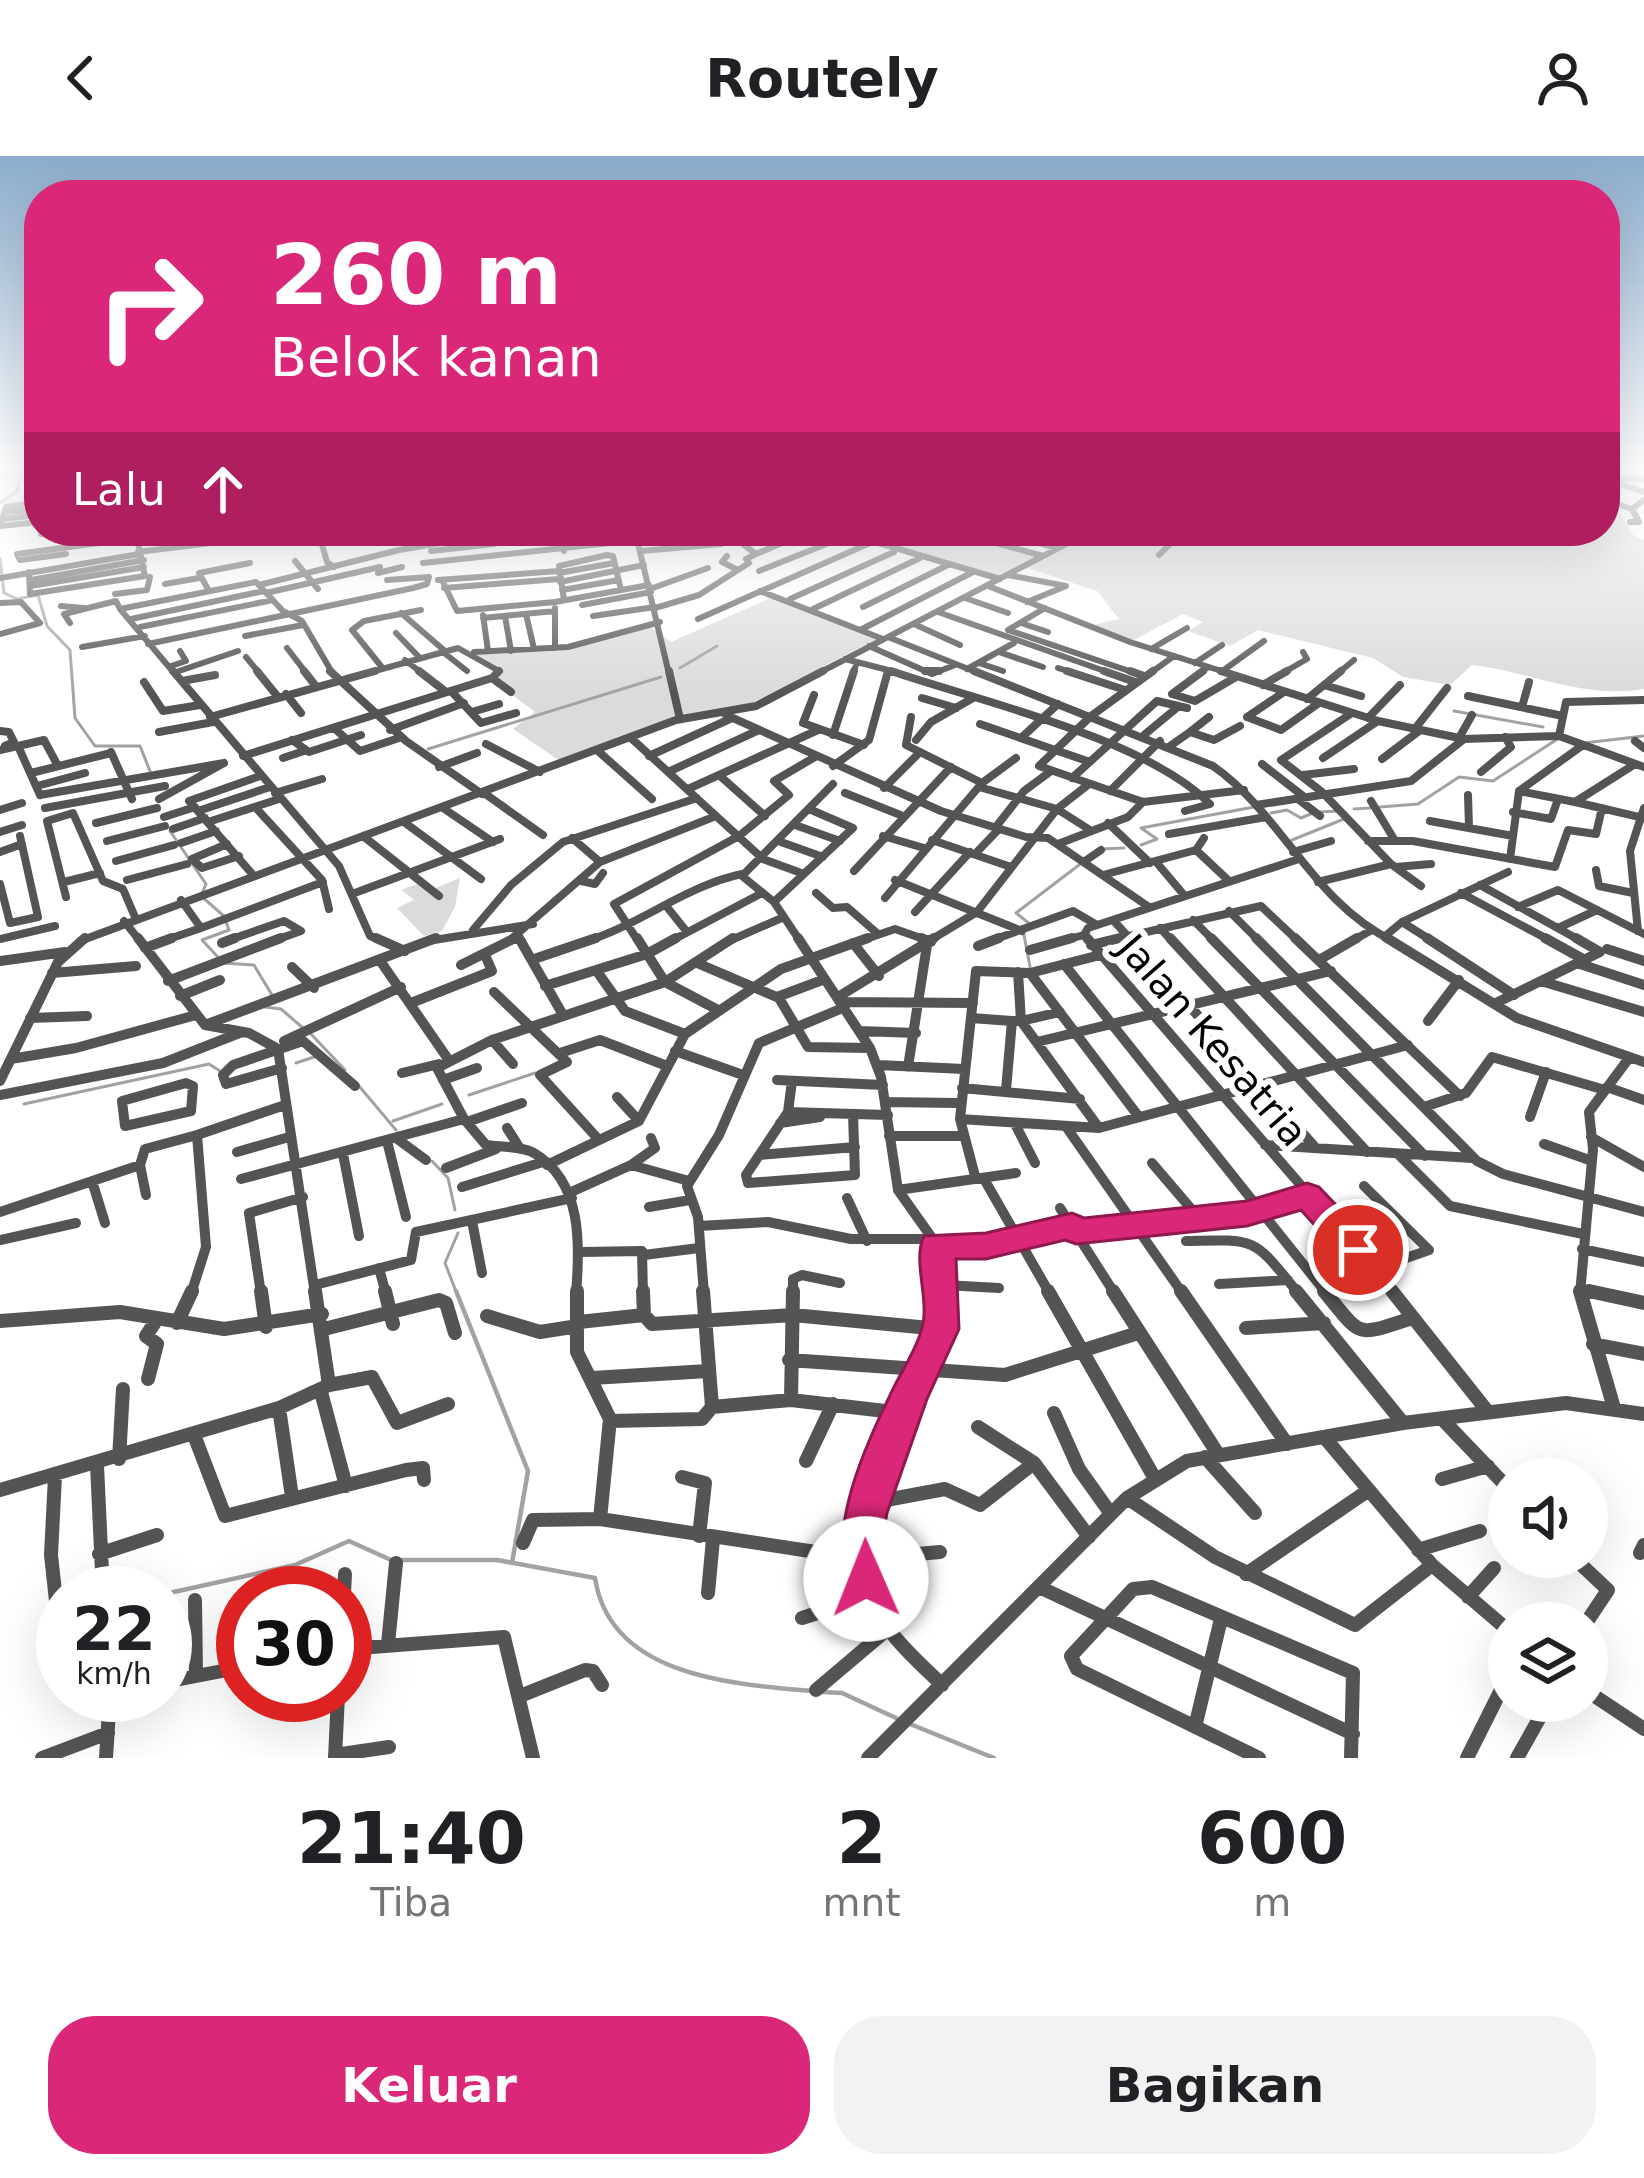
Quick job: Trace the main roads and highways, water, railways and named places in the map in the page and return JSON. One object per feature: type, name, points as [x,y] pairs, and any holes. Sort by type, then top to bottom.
[{"type":"waterway","points":[[0,559],[4,593],[17,599],[38,595],[47,626],[70,650],[75,718],[95,746],[140,746],[150,771]]},
{"type":"waterway","points":[[680,668],[717,646]]},
{"type":"waterway","points":[[428,749],[661,677]]},
{"type":"waterway","points":[[1454,711],[1543,727]]},
{"type":"waterway","points":[[1584,743],[1644,736]]},
{"type":"waterway","points":[[1380,807],[1418,804],[1459,777],[1493,781],[1559,738]]},
{"type":"waterway","points":[[1141,845],[1157,839],[1141,828],[1254,807]]},
{"type":"waterway","points":[[1354,809],[1370,808]]},
{"type":"waterway","points":[[1271,813],[1287,810],[1301,818],[1313,813]]},
{"type":"waterway","points":[[1319,812],[1338,811]]},
{"type":"waterway","points":[[1292,840],[1344,819]]},
{"type":"waterway","points":[[170,831],[206,884],[201,896],[225,917]]},
{"type":"waterway","points":[[1102,849],[1124,848]]},
{"type":"waterway","points":[[1030,924],[1016,913],[1079,865]]},
{"type":"waterway","points":[[217,956],[202,940],[229,930],[226,922]]},
{"type":"waterway","points":[[1024,935],[1030,967]]},
{"type":"waterway","points":[[223,963],[254,965],[272,995]]},
{"type":"waterway","points":[[265,1007],[281,1009],[303,1028]]},
{"type":"waterway","points":[[310,1033],[345,1070]]},
{"type":"waterway","points":[[296,1063],[317,1056]]},
{"type":"waterway","points":[[24,1104],[209,1064],[220,1071]]},
{"type":"waterway","points":[[469,1095],[535,1073]]},
{"type":"waterway","points":[[359,1086],[396,1130]]},
{"type":"waterway","points":[[393,1121],[442,1104]]},
{"type":"waterway","points":[[432,1161],[448,1178],[455,1210]]},
{"type":"waterway","points":[[457,1294],[445,1263],[458,1233]]},
{"type":"waterway","points":[[456,1291],[528,1471],[512,1563]]},
{"type":"waterway","points":[[192,1588],[295,1565],[349,1541],[391,1560]]},
{"type":"waterway","points":[[400,1560],[512,1563]]},
{"type":"waterway","points":[[512,1563],[595,1578],[605,1611],[624,1636],[678,1669],[746,1684],[812,1691]]},
{"type":"waterway","points":[[821,1692],[842,1693],[896,1718]]},
{"type":"waterway","points":[[910,1724],[994,1758]]}]
